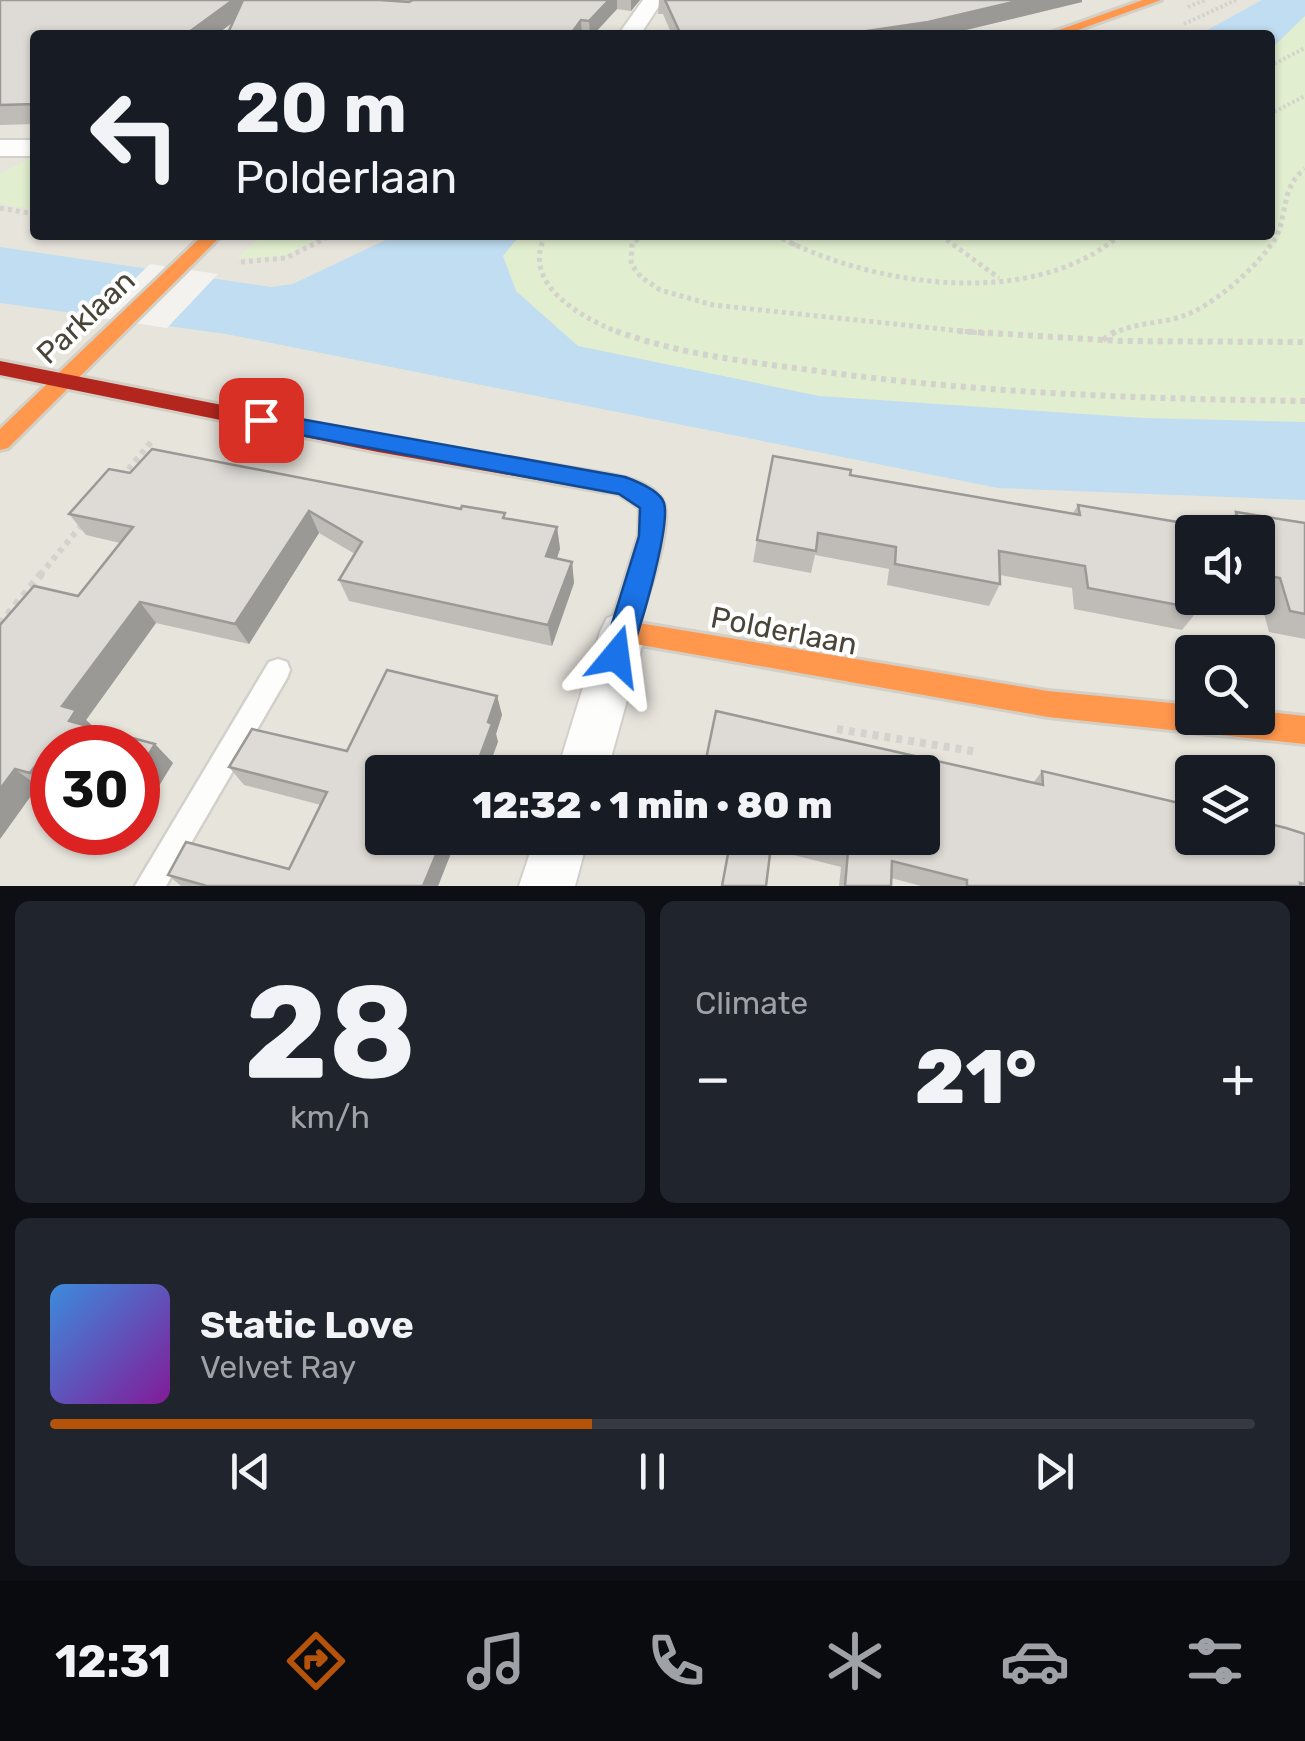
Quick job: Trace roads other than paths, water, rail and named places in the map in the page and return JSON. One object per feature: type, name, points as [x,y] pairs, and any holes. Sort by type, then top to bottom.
[{"type":"street","points":[[632,30],[652,0]]},
{"type":"street","points":[[1066,30],[1156,0]]},
{"type":"street","points":[[0,148],[30,148]]},
{"type":"street","name":"Parklaan","points":[[0,442],[208,240]]},
{"type":"street","points":[[0,368],[378,444],[625,486],[652,504],[651,536],[587,755]]},
{"type":"street","name":"Polderlaan","points":[[624,632],[921,687],[1208,724],[1305,730]]},
{"type":"street","points":[[547,886],[557,855]]},
{"type":"lane","points":[[150,886],[278,670]]},
{"type":"water","points":[[1262,0],[1305,0],[1305,16],[1275,45],[1275,30],[1206,30]]},
{"type":"water","points":[[385,240],[516,240],[503,256],[516,291],[578,346],[819,396],[1143,418],[1305,422],[1305,500],[998,488],[226,334],[0,303],[0,247],[271,287],[293,284]]}]
